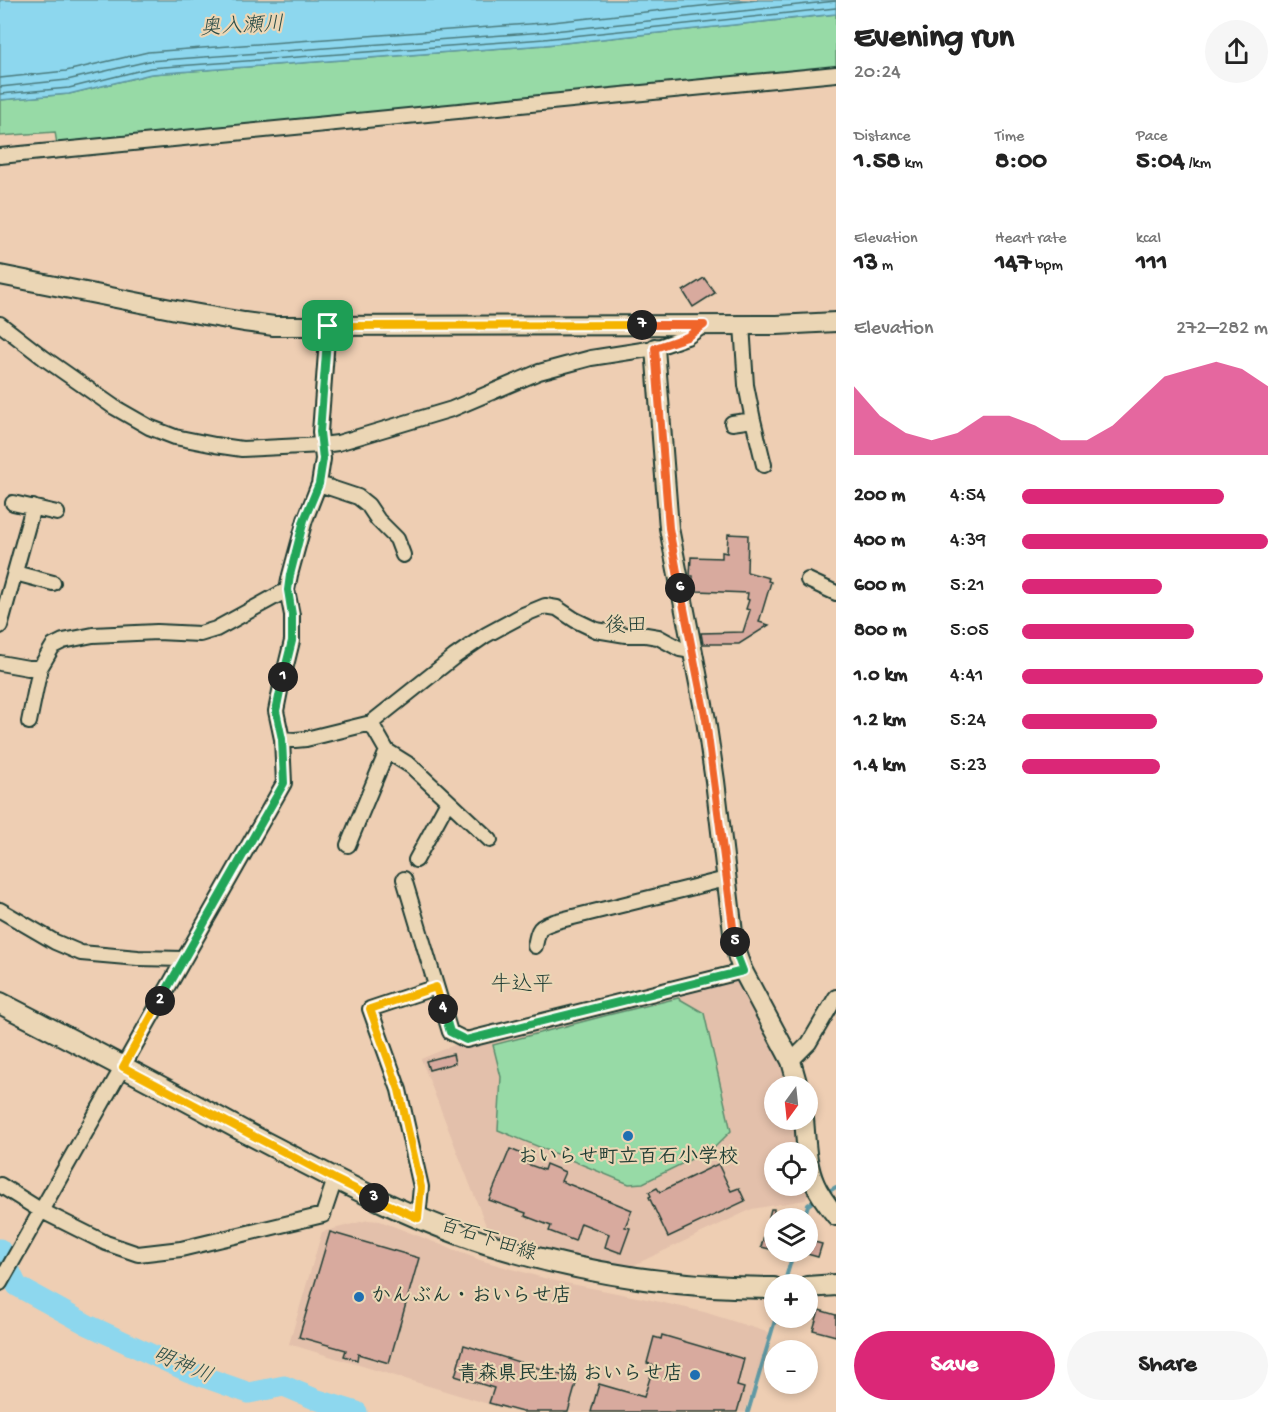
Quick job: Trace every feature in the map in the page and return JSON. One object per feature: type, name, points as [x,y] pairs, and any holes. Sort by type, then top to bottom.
[{"type":"main road","name":"百石下田線","points":[[0,1003],[335,1179],[418,1218],[501,1248],[582,1269],[669,1282],[764,1288]]},
{"type":"main road","points":[[818,1286],[836,1285]]},
{"type":"street","points":[[0,156],[836,74]]},
{"type":"street","points":[[0,275],[274,326],[807,325],[836,322]]},
{"type":"street","points":[[0,324],[114,407],[149,427],[175,437],[215,446],[242,449],[338,443],[452,409],[539,372],[591,358],[655,348],[687,337],[704,325]]},
{"type":"street","points":[[742,325],[746,386],[764,465]]},
{"type":"street","points":[[0,1283],[284,783],[282,739],[276,711],[292,641],[292,615],[288,590],[290,575],[304,520],[319,484],[323,459],[320,432],[328,326]]},
{"type":"street","points":[[655,348],[669,528],[706,720],[738,958],[791,1061],[795,1076]]},
{"type":"street","points":[[732,423],[753,420]]},
{"type":"street","points":[[319,484],[358,497],[368,505],[378,520],[397,539],[403,555]]},
{"type":"street","points":[[13,503],[57,513]]},
{"type":"street","points":[[0,626],[33,507]]},
{"type":"street","points":[[15,573],[53,583]]},
{"type":"street","points":[[808,580],[836,593]]},
{"type":"street","points":[[28,722],[40,668],[52,646],[63,641],[93,635],[157,632],[200,634],[216,629],[288,590]]},
{"type":"street","points":[[282,739],[306,739],[371,723],[454,657],[486,635],[545,606],[557,608],[596,630],[658,637],[680,649],[692,651]]},
{"type":"street","points":[[0,663],[40,668]]},
{"type":"street","points":[[371,723],[387,751],[411,766],[490,840]]},
{"type":"street","points":[[348,845],[387,751]]},
{"type":"street","points":[[416,860],[448,801]]},
{"type":"street","points":[[404,879],[450,1032],[466,1040],[743,971]]},
{"type":"street","points":[[535,946],[537,933],[542,926],[726,879]]},
{"type":"street","points":[[0,910],[55,942],[81,953],[184,959]]},
{"type":"street","points":[[418,1218],[421,1187],[399,1090],[370,1009],[436,987]]},
{"type":"street","points":[[791,1061],[809,1043],[836,997]]},
{"type":"street","points":[[805,1130],[815,1184],[825,1203],[836,1216]]},
{"type":"street","points":[[0,1185],[40,1210],[106,1243],[138,1254],[181,1249],[323,1215],[335,1179]]},
{"type":"shaded area","name":"おいらせ町立百石小学校","points":[[743,971],[793,1076],[764,1076],[764,1130],[806,1130],[808,1142],[764,1142],[764,1196],[808,1196],[805,1200],[752,1209],[615,1274],[494,1246],[421,1059],[466,1040]]},
{"type":"shaded area","points":[[368,1220],[380,1221],[480,1260],[551,1280],[704,1312],[770,1333],[768,1340],[764,1340],[764,1352],[745,1412],[515,1412],[289,1344],[322,1232]]},
{"type":"green space","points":[[836,14],[836,68],[57,144],[55,132],[0,136],[0,100],[69,94],[151,74],[545,45]]},
{"type":"green space","points":[[678,998],[704,1013],[731,1131],[714,1148],[643,1183],[629,1184],[498,1130],[501,1077],[493,1045]]},
{"type":"water","name":"奥入瀬川","points":[[0,0],[836,0],[836,14],[545,45],[151,74],[69,94],[0,100]]},
{"type":"building","points":[[704,278],[715,293],[693,307],[683,291]]},
{"type":"building","points":[[728,534],[748,535],[747,572],[769,578],[768,581],[771,582],[759,622],[769,625],[739,644],[703,644],[701,633],[743,632],[750,610],[746,609],[749,600],[747,599],[748,593],[697,591],[697,588],[693,588],[693,576],[690,576],[691,557],[722,558],[722,552],[727,553]]},
{"type":"building","points":[[453,1054],[455,1063],[429,1070],[426,1061]]},
{"type":"building","points":[[510,1149],[529,1157],[527,1164],[544,1170],[546,1164],[565,1172],[561,1181],[632,1210],[625,1227],[630,1228],[621,1253],[605,1247],[609,1234],[581,1223],[575,1241],[549,1231],[551,1226],[525,1216],[526,1213],[489,1200]]},
{"type":"building","points":[[718,1164],[731,1191],[739,1188],[745,1201],[668,1237],[649,1197],[651,1196],[649,1192],[657,1188],[660,1192]]},
{"type":"building","name":"かんぶん・おいらせ店","points":[[330,1232],[419,1258],[389,1363],[358,1354],[357,1360],[344,1356],[346,1350],[299,1337]]},
{"type":"building","points":[[818,1243],[822,1244],[818,1257]]},
{"type":"building","points":[[819,1310],[836,1315],[836,1336],[813,1330],[818,1328]]},
{"type":"building","name":"青森県民生協 おいらせ店","points":[[662,1335],[744,1359],[737,1386],[744,1388],[737,1412],[591,1412],[599,1384],[644,1397],[654,1365],[647,1363],[654,1337],[661,1339]]},
{"type":"building","points":[[464,1345],[577,1380],[568,1412],[522,1412],[489,1403],[494,1388],[455,1376]]},
{"type":"waterway","points":[[826,1193],[836,1187]]},
{"type":"waterway","points":[[807,1208],[817,1199]]},
{"type":"waterway","name":"明神川","points":[[0,1249],[17,1286],[88,1325],[187,1371],[249,1393],[284,1386],[315,1399],[357,1412]]},
{"type":"waterway","points":[[787,1274],[791,1262]]},
{"type":"waterway","points":[[748,1412],[773,1328]]},
{"type":"place","name":"おいらせ町立百石小学校","points":[[628,1136]]},
{"type":"place","name":"かんぶん・おいらせ店","points":[[359,1297]]},
{"type":"place","name":"青森県民生協 おいらせ店","points":[[695,1375]]},
{"type":"district","name":"後田","points":[[626,627]]},
{"type":"district","name":"牛込平","points":[[522,986]]},
{"type":"route","points":[[704,325],[687,337],[655,348],[669,528],[706,720],[735,941],[743,971],[466,1040],[450,1032],[436,987],[370,1009],[399,1090],[421,1187],[418,1218],[335,1179],[123,1067],[284,783],[282,739],[276,711],[292,641],[292,615],[288,590],[290,575],[304,520],[319,484],[323,459],[320,432],[328,326],[704,325]]}]
